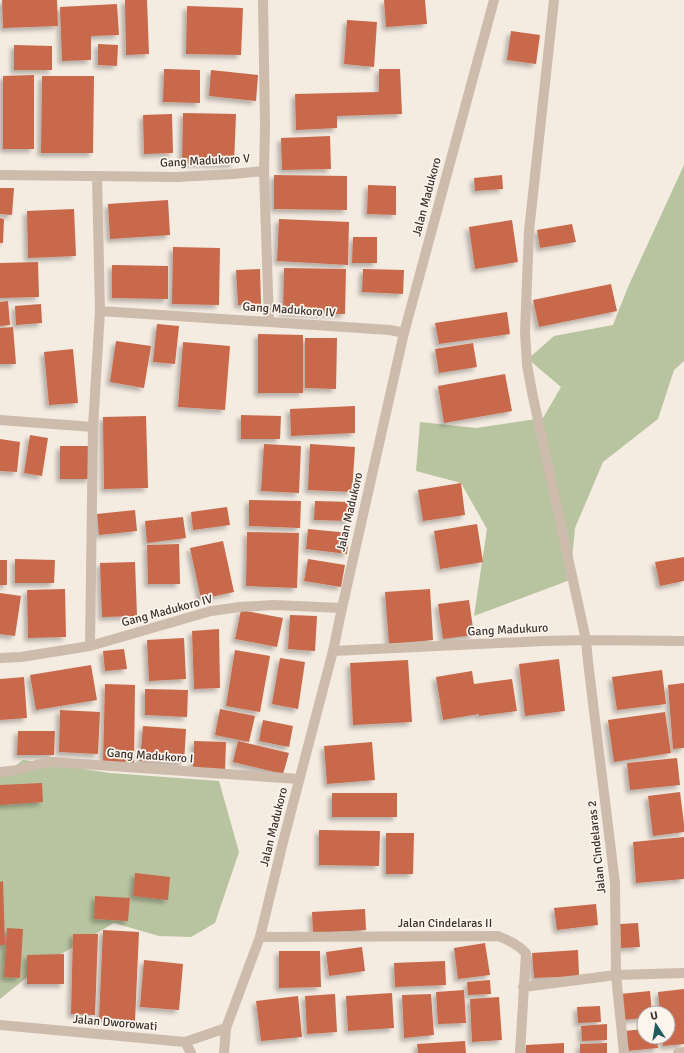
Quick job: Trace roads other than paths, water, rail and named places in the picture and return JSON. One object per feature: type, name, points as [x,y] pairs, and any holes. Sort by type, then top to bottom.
[{"type":"street","name":"Gang Madukoro V","points":[[0,175],[177,177],[264,171],[265,126],[263,0]]},
{"type":"street","name":"Jalan Madukoro","points":[[224,1053],[226,1028],[260,937],[333,651],[404,332],[494,0]]},
{"type":"street","name":"Jalan Cindelaras 2","points":[[554,0],[529,230],[525,332],[527,365],[586,640],[615,883],[616,975],[624,1053]]},
{"type":"street","points":[[264,171],[269,322]]},
{"type":"street","points":[[90,646],[93,427],[100,311],[97,176]]},
{"type":"street","name":"Gang Madukoro IV","points":[[100,311],[404,332]]},
{"type":"street","points":[[0,420],[93,427]]},
{"type":"street","name":"Gang Madukoro IV","points":[[0,658],[21,657],[90,646],[211,611],[273,605],[342,608]]},
{"type":"street","name":"Gang Madukuro","points":[[333,651],[544,641],[684,641]]},
{"type":"street","name":"Gang Madukoro I","points":[[0,772],[18,770],[48,762],[54,762],[300,779]]},
{"type":"street","name":"Jalan Cindelaras II","points":[[260,937],[498,936],[513,942],[526,953],[520,1053]]},
{"type":"street","points":[[523,987],[616,975],[684,974]]},
{"type":"street","name":"Jalan Dworowati","points":[[0,1025],[185,1042],[226,1028]]},
{"type":"street","points":[[185,1042],[191,1053]]},
{"type":"street","points":[[678,1053],[684,1052]]}]
